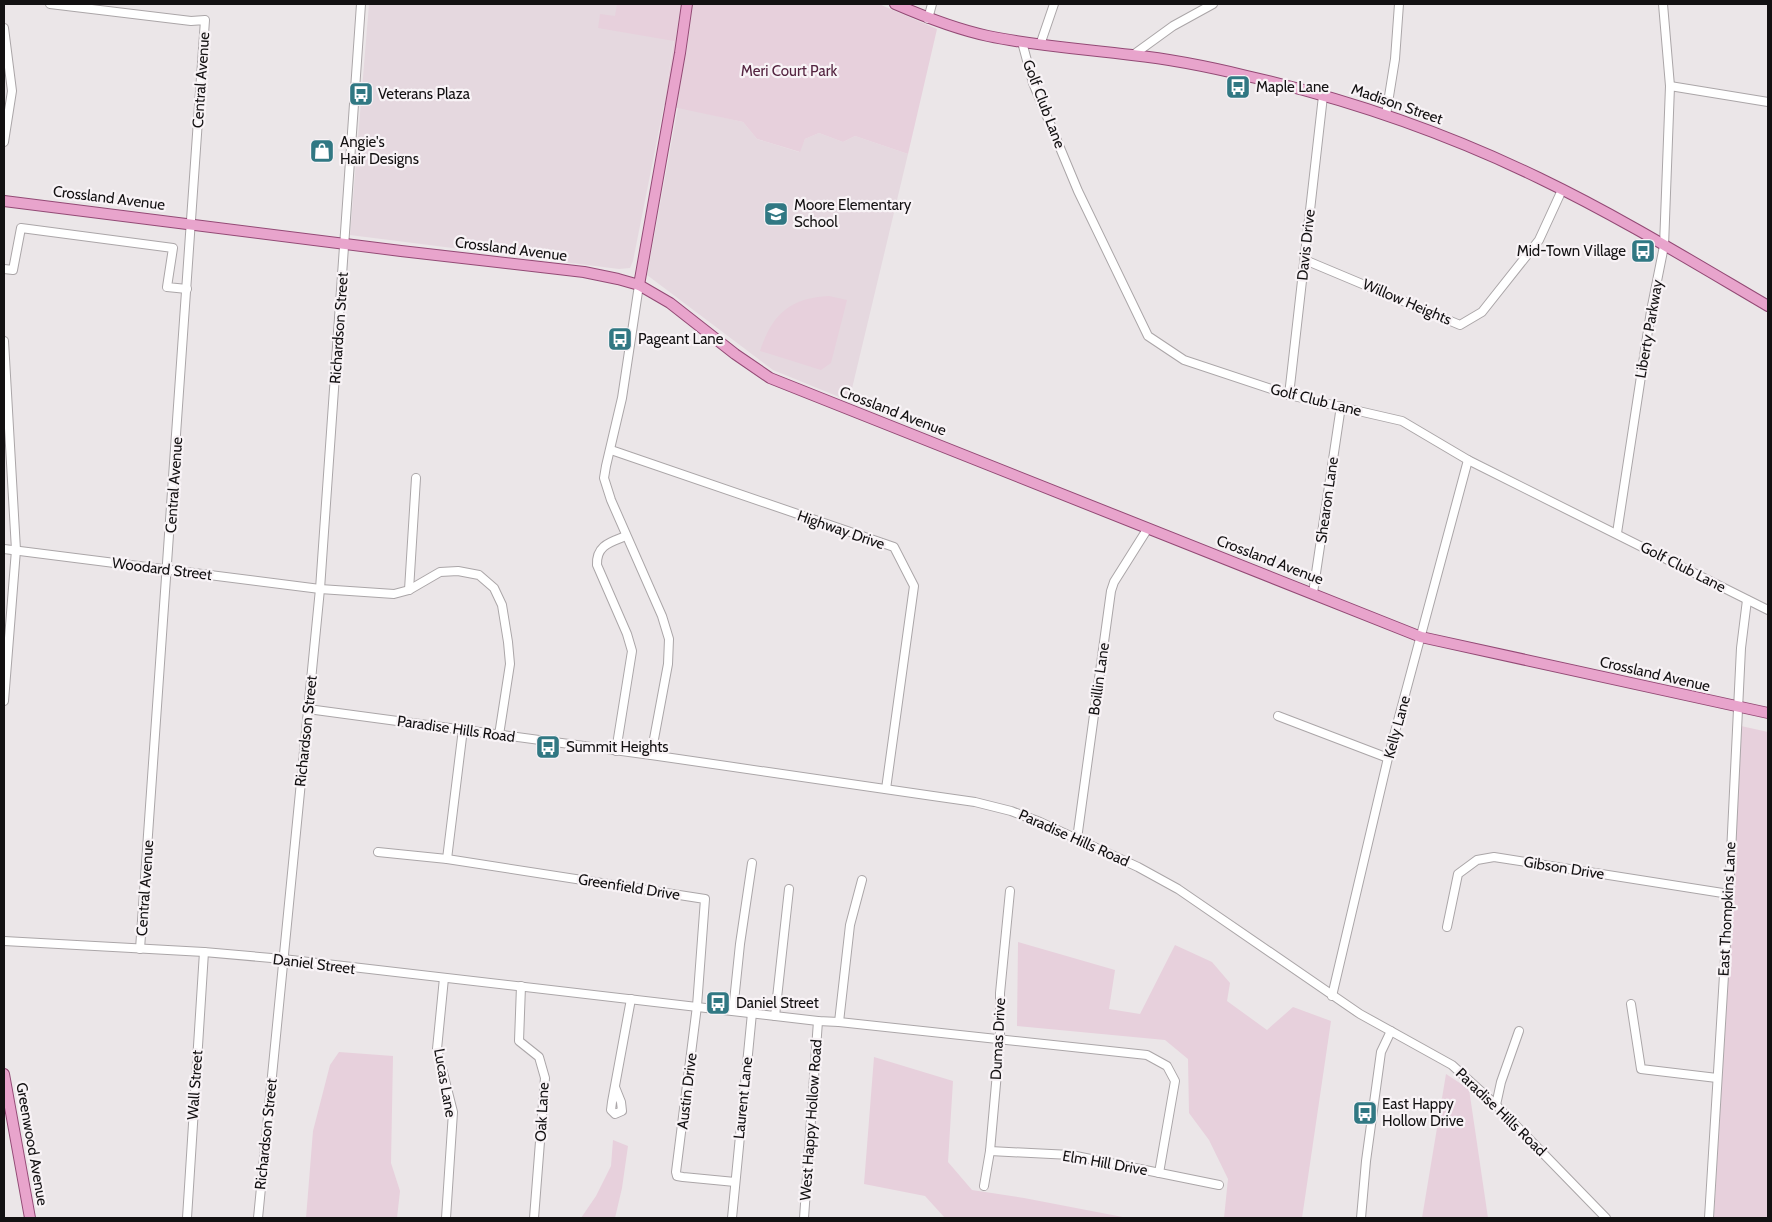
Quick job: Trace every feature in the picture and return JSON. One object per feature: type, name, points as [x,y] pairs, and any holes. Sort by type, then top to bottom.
[{"type":"main road","points":[[639,285],[687,4]]},
{"type":"main road","name":"Madison Street","points":[[895,4],[928,19],[986,36],[1040,45],[1133,55],[1245,75],[1386,115],[1476,149],[1562,190],[1768,306]]},
{"type":"main road","name":"Crossland Avenue","points":[[4,200],[594,274],[639,285],[670,303],[735,354],[770,378],[1422,637],[1768,713]]},
{"type":"main road","name":"Greenwood Avenue","points":[[4,1074],[6,1098],[30,1218]]},
{"type":"street","name":"Central Avenue","points":[[50,4],[191,21],[205,20],[140,949]]},
{"type":"street","name":"Richardson Street","points":[[258,1218],[320,589],[361,4]]},
{"type":"street","points":[[928,19],[932,4]]},
{"type":"street","points":[[1040,45],[1054,4]]},
{"type":"street","points":[[1133,55],[1173,26],[1213,4]]},
{"type":"street","points":[[1386,115],[1395,59],[1399,4]]},
{"type":"street","name":"Liberty Parkway","points":[[1617,533],[1651,311],[1664,246],[1670,86],[1663,4]]},
{"type":"street","points":[[4,28],[12,91],[4,142]]},
{"type":"street","name":"Golf Club Lane","points":[[1022,42],[1033,83],[1076,185],[1148,336],[1184,360],[1289,395],[1402,421],[1468,460],[1768,610]]},
{"type":"street","points":[[1670,86],[1768,102]]},
{"type":"street","name":"Davis Drive","points":[[1289,395],[1323,96]]},
{"type":"street","name":"Willow Heights","points":[[1305,260],[1460,325],[1482,312],[1539,240],[1562,190]]},
{"type":"street","points":[[4,269],[13,270],[21,228],[173,248],[167,287],[187,289]]},
{"type":"street","points":[[639,285],[622,398],[606,466],[605,483],[610,500],[662,616],[668,639],[668,664],[651,755]]},
{"type":"street","points":[[4,341],[16,550],[4,701]]},
{"type":"street","name":"Shearon Lane","points":[[1313,593],[1341,406]]},
{"type":"street","name":"Highway Drive","points":[[610,450],[894,547],[914,586],[886,789]]},
{"type":"street","name":"Kelly Lane","points":[[1332,996],[1388,758],[1468,460]]},
{"type":"street","points":[[409,590],[416,478]]},
{"type":"street","name":"Boillin Lane","points":[[1077,839],[1111,591],[1114,582],[1148,528]]},
{"type":"street","points":[[616,751],[632,650],[627,634],[596,565],[596,557],[598,551],[604,546],[626,536]]},
{"type":"street","name":"Woodard Street","points":[[4,549],[320,589]]},
{"type":"street","points":[[320,589],[394,594],[409,590],[440,572],[458,570],[479,575],[494,588],[502,605],[510,664],[499,735]]},
{"type":"street","name":"East Thompkins Lane","points":[[1709,1218],[1729,894],[1741,648],[1747,600]]},
{"type":"street","name":"Paradise Hills Road","points":[[308,709],[886,789],[975,802],[1011,811],[1138,867],[1178,889],[1332,996],[1452,1065],[1496,1105],[1606,1218]]},
{"type":"street","points":[[1278,716],[1388,758]]},
{"type":"street","points":[[447,859],[463,729]]},
{"type":"street","name":"Greenfield Drive","points":[[378,852],[447,859],[705,899],[697,1006]]},
{"type":"street","name":"Gibson Drive","points":[[1447,928],[1458,874],[1477,860],[1494,856],[1729,894]]},
{"type":"street","points":[[733,1011],[740,944],[752,864]]},
{"type":"street","points":[[839,1022],[850,925],[862,880]]},
{"type":"street","points":[[775,1016],[789,889]]},
{"type":"street","name":"Dumas Drive","points":[[984,1186],[990,1151],[1000,1039],[1000,993],[1010,891]]},
{"type":"street","name":"Daniel Street","points":[[4,941],[204,952],[521,986],[818,1021],[1147,1055],[1167,1066],[1175,1082],[1159,1172]]},
{"type":"street","name":"Wall Street","points":[[187,1218],[204,952]]},
{"type":"street","name":"Lucas Lane","points":[[444,978],[437,1049],[454,1112],[446,1218]]},
{"type":"street","name":"Oak Lane","points":[[521,986],[518,1041],[539,1057],[545,1078],[534,1218]]},
{"type":"street","points":[[614,1087],[631,999]]},
{"type":"street","points":[[1631,1004],[1641,1069],[1717,1078]]},
{"type":"street","name":"Austin Drive","points":[[697,1006],[680,1148],[676,1167],[677,1176],[735,1182]]},
{"type":"street","name":"Laurent Lane","points":[[732,1218],[752,1013]]},
{"type":"street","name":"West Happy Hollow Road","points":[[804,1218],[818,1021]]},
{"type":"street","points":[[1360,1218],[1381,1052],[1391,1031]]},
{"type":"street","points":[[1496,1105],[1501,1082],[1519,1031]]},
{"type":"street","name":"Elm Hill Drive","points":[[990,1151],[1071,1155],[1219,1185]]},
{"type":"shaded area","points":[[369,4],[679,4],[664,105],[633,261],[630,268],[619,269],[350,235]]},
{"type":"shaded area","name":"Moore Elementary School","points":[[678,107],[743,122],[757,139],[799,152],[805,139],[819,133],[843,142],[855,136],[908,154],[849,401],[773,370],[647,275]]},
{"type":"green space","name":"Meri Court Park","points":[[617,4],[879,4],[937,29],[908,154],[855,136],[843,142],[819,133],[805,139],[800,152],[757,139],[743,122],[664,105],[674,41],[598,28],[600,14],[615,16]]},
{"type":"green space","points":[[829,296],[847,300],[831,363],[821,370],[760,351],[770,327],[784,310],[803,300]]},
{"type":"green space","points":[[1741,726],[1768,732],[1768,1218],[1714,1218]]},
{"type":"green space","points":[[1018,942],[1115,970],[1109,1009],[1140,1014],[1175,945],[1212,962],[1230,983],[1227,1001],[1267,1030],[1293,1007],[1331,1021],[1302,1218],[1224,1218],[1228,1179],[1209,1140],[1189,1113],[1188,1059],[1165,1040],[1017,1026]]},
{"type":"green space","points":[[339,1052],[393,1056],[391,1163],[400,1191],[397,1218],[306,1218],[313,1131],[330,1065]]},
{"type":"green space","points":[[874,1057],[953,1081],[948,1162],[972,1190],[1128,1218],[945,1218],[925,1196],[864,1184]]},
{"type":"green space","points":[[1446,1074],[1469,1089],[1488,1218],[1422,1218]]},
{"type":"green space","points":[[613,1140],[628,1146],[622,1188],[615,1218],[581,1218],[596,1196],[611,1166]]},
{"type":"place","name":"Maple Lane","points":[[1238,87]]},
{"type":"place","name":"Veterans Plaza","points":[[361,94]]},
{"type":"place","name":"Angie's Hair Designs","points":[[322,151]]},
{"type":"place","name":"Moore Elementary School","points":[[776,214]]},
{"type":"place","name":"Mid-Town Village","points":[[1643,251]]},
{"type":"place","name":"Pageant Lane","points":[[620,339]]},
{"type":"place","name":"Summit Heights","points":[[548,747]]},
{"type":"place","name":"Daniel Street","points":[[718,1003]]},
{"type":"place","name":"East Happy Hollow Drive","points":[[1365,1113]]}]
